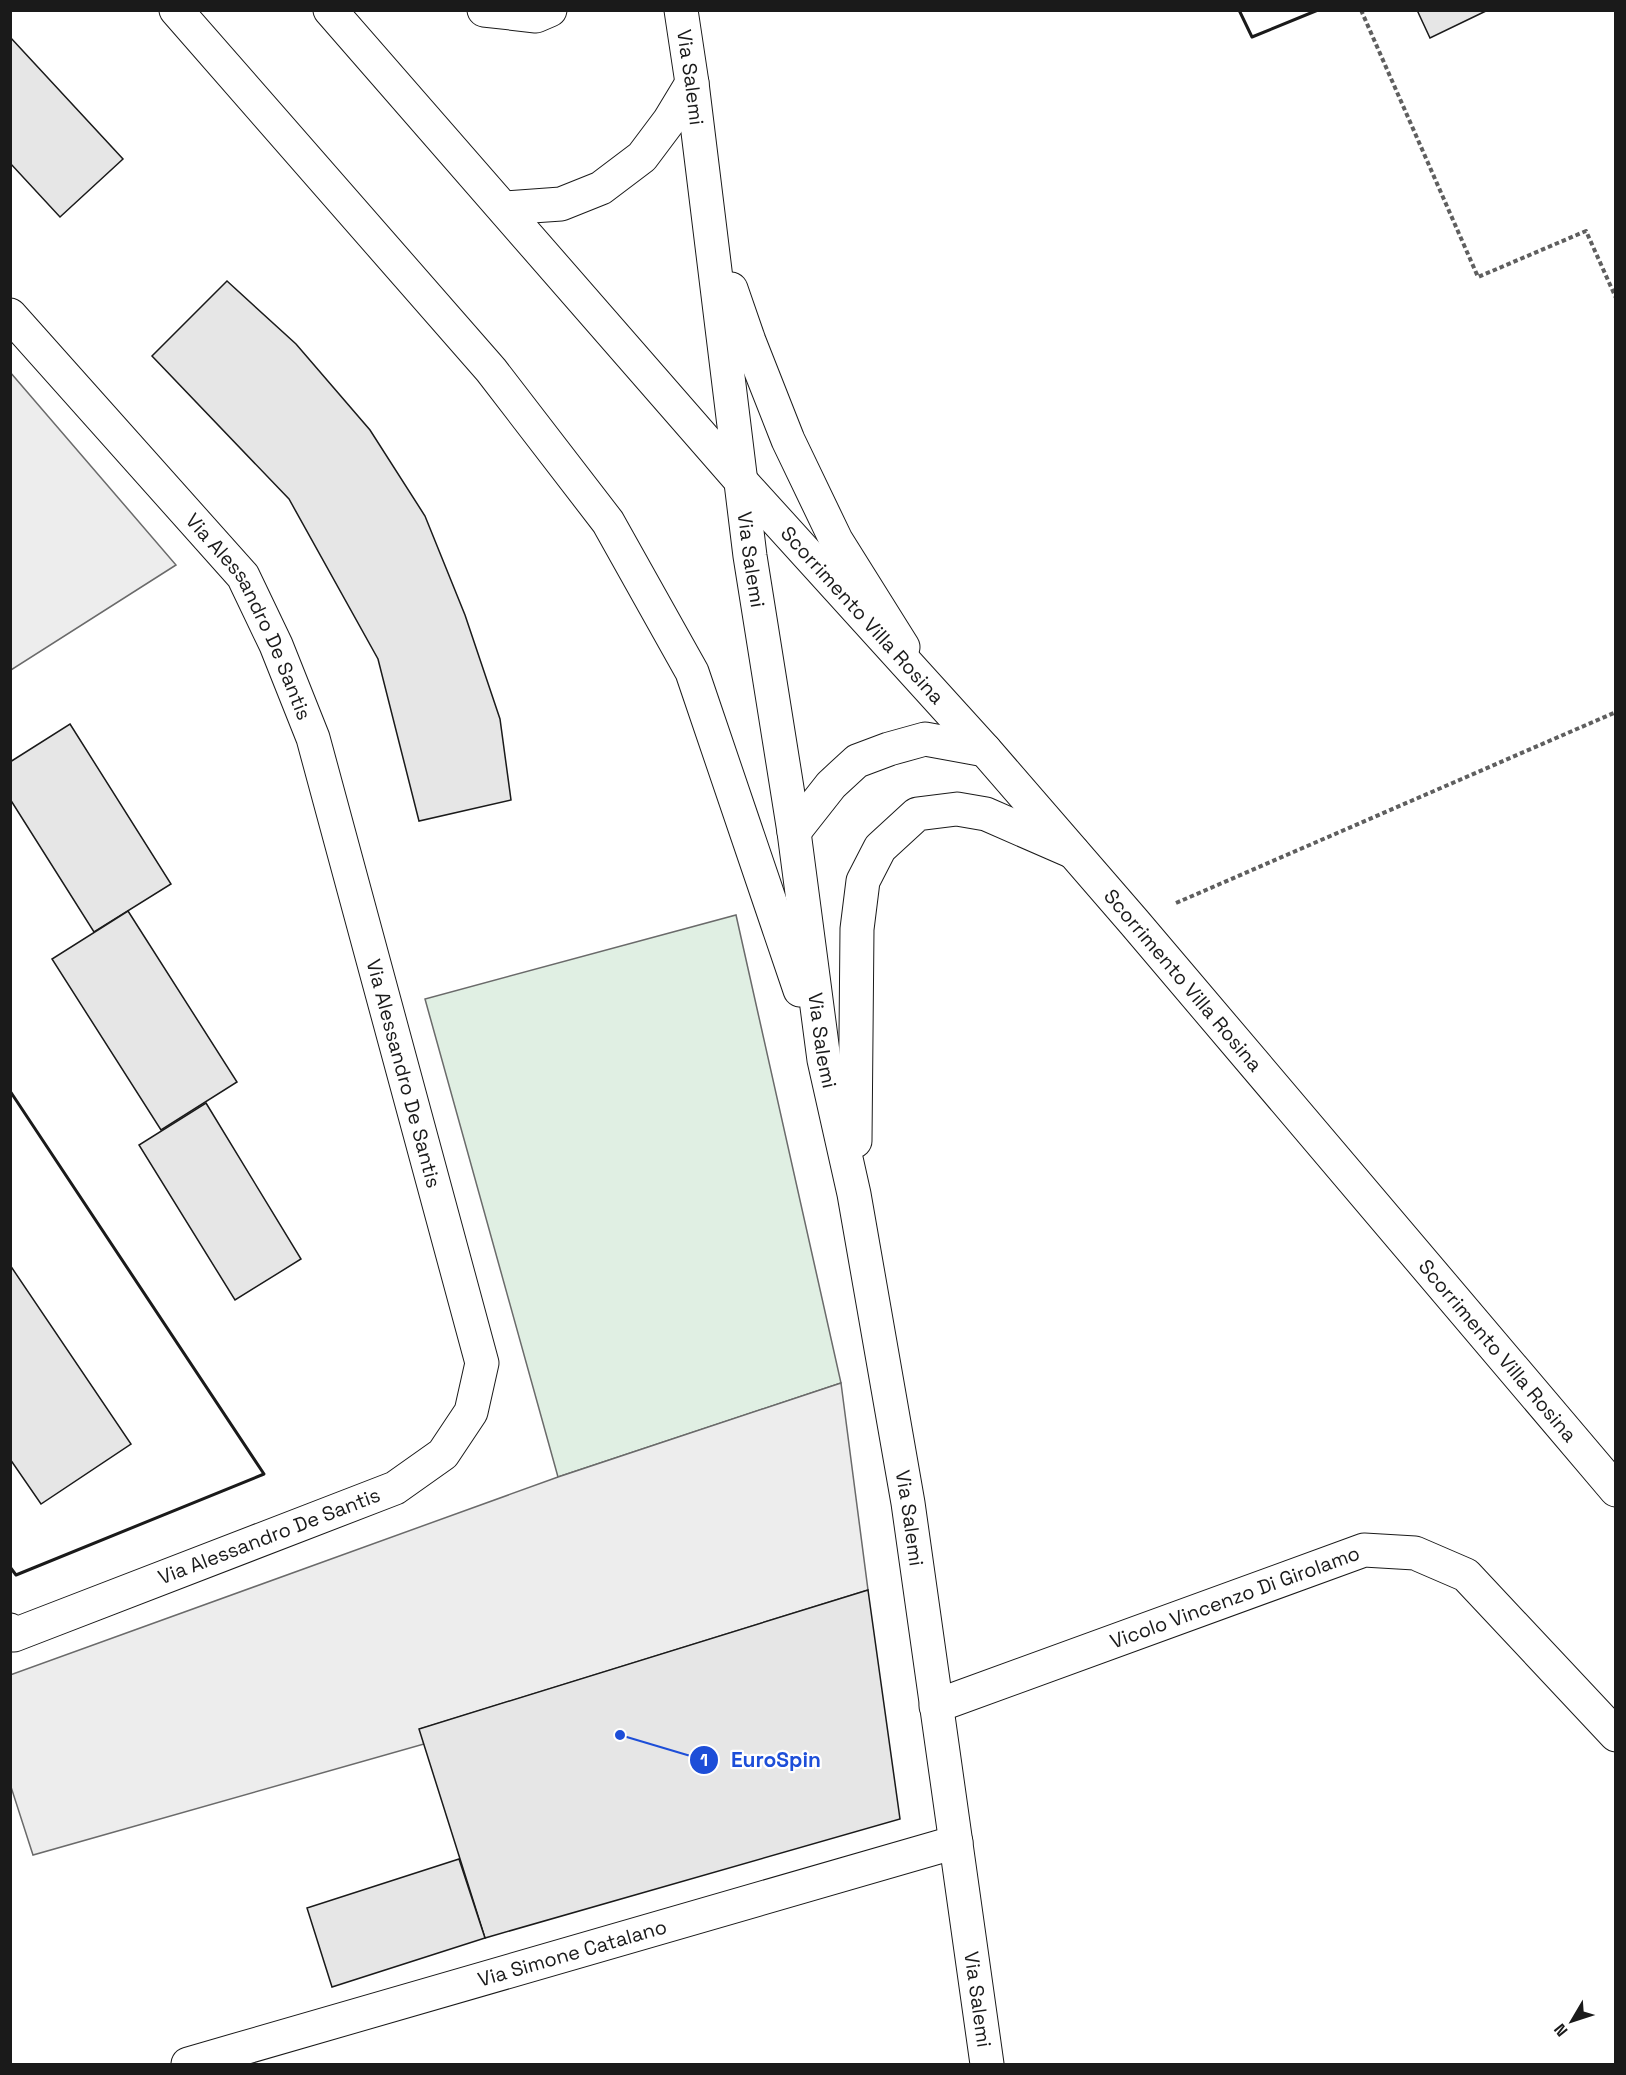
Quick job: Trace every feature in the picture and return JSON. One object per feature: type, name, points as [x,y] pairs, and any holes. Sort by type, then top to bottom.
[{"type":"street","points":[[176,10],[491,370],[608,522],[692,672],[824,1060]]},
{"type":"street","name":"Scorrimento Villa Rosina","points":[[330,10],[740,480],[985,750],[1616,1490]]},
{"type":"street","points":[[484,10],[536,16],[550,10]]},
{"type":"street","name":"Via Salemi","points":[[681,10],[750,556],[794,832],[824,1060],[855,1194],[908,1503],[987,2064]]},
{"type":"street","points":[[504,208],[561,204],[601,188],[642,157],[669,121],[692,83]]},
{"type":"street","points":[[709,222],[749,341],[788,440],[836,540],[933,694]]},
{"type":"street","name":"Via Alessandro De Santis","points":[[10,315],[243,576],[276,645],[313,738],[482,1363],[471,1412],[443,1454],[395,1488],[12,1633]]},
{"type":"street","points":[[794,832],[831,785],[857,761],[925,739],[985,750]]},
{"type":"street","points":[[855,1194],[857,929],[863,881],[880,848],[917,814],[957,809],[986,814],[1072,852]]},
{"type":"street","name":"Vicolo Vincenzo Di Girolamo","points":[[936,1706],[1364,1550],[1415,1553],[1466,1575],[1616,1735]]},
{"type":"street","name":"Via Simone Catalano","points":[[188,2064],[956,1842]]},
{"type":"path","points":[[1361,10],[1478,276],[1586,231],[1616,298]]},
{"type":"path","points":[[1134,922],[1616,712]]},
{"type":"green space","points":[[736,915],[841,1383],[558,1477],[425,999]]},
{"type":"shaded area","points":[[10,372],[176,565],[11,670],[10,670]]},
{"type":"shaded area","points":[[841,1383],[868,1590],[420,1729],[424,1744],[33,1855],[11,1787],[10,1675],[558,1477]]},
{"type":"building","points":[[1417,10],[1488,10],[1430,38]]},
{"type":"building","points":[[10,37],[123,159],[60,217],[10,163]]},
{"type":"building","points":[[227,281],[296,344],[370,430],[425,516],[465,615],[500,719],[511,800],[419,821],[378,659],[289,499],[152,356]]},
{"type":"building","points":[[70,724],[171,884],[94,932],[10,799],[10,762]]},
{"type":"building","points":[[128,911],[237,1082],[161,1130],[52,959]]},
{"type":"building","points":[[206,1103],[301,1259],[235,1300],[139,1145]]},
{"type":"building","points":[[10,1265],[131,1444],[41,1504],[10,1459]]},
{"type":"building","points":[[868,1590],[900,1819],[485,1938],[419,1729]]},
{"type":"building","points":[[459,1859],[485,1938],[332,1987],[307,1908]]},
{"type":"wall","points":[[1239,10],[1252,37],[1318,10]]},
{"type":"wall","points":[[10,1091],[264,1474],[16,1575],[10,1567]]},
{"type":"place","name":"EuroSpin","points":[[620,1735]]}]
